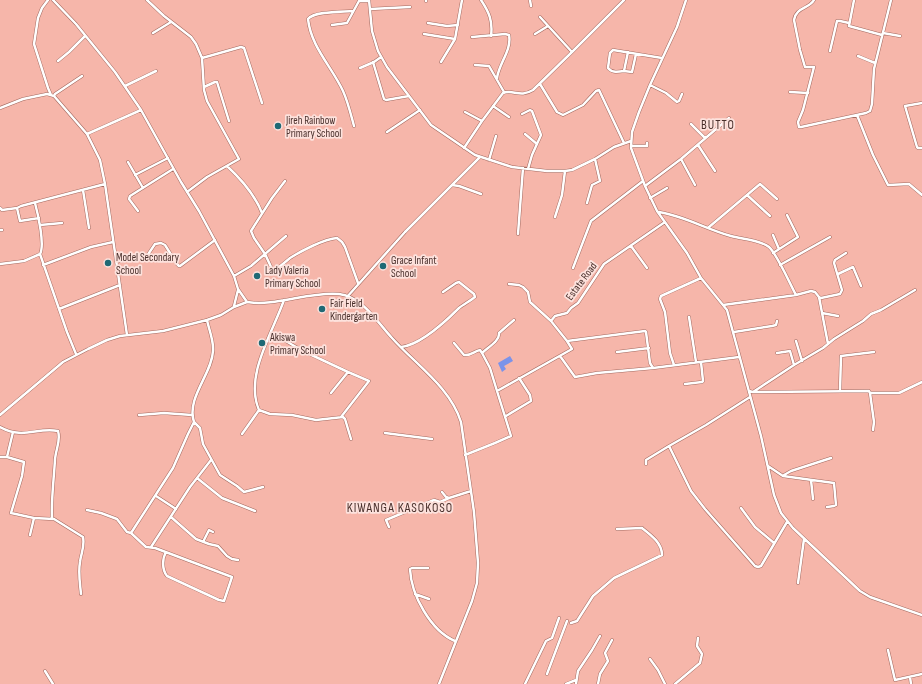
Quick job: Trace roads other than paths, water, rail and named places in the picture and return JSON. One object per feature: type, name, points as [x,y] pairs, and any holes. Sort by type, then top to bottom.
[{"type":"street","points":[[48,0],[42,8],[38,18],[34,44],[48,88],[53,96],[87,134],[100,160],[105,184],[127,335]]},
{"type":"street","points":[[53,0],[85,36],[125,86],[141,110],[215,240],[234,276],[238,289],[247,302]]},
{"type":"street","points":[[147,0],[171,22],[193,39],[202,58],[204,88],[207,102],[239,159],[207,176],[187,192]]},
{"type":"street","points":[[332,25],[347,23],[360,0],[369,0],[372,31],[381,57],[392,74],[431,124],[480,158],[512,167],[565,171],[572,170],[595,160],[609,149],[631,141]]},
{"type":"street","points":[[441,62],[455,39],[462,0]]},
{"type":"street","points":[[481,0],[490,13],[492,19],[491,36]]},
{"type":"street","points":[[530,0],[532,6]]},
{"type":"street","points":[[504,92],[526,94],[540,84],[624,0]]},
{"type":"street","points":[[686,0],[677,28],[650,85],[634,125],[631,141],[634,159],[650,198],[658,212],[687,253],[701,278],[727,310],[761,436],[776,503],[787,522],[851,583],[865,594],[922,615]]},
{"type":"street","points":[[814,0],[812,4],[798,10],[794,15],[800,50],[805,67],[814,67],[814,73],[798,122],[800,127],[868,113],[871,108],[875,63],[891,0]]},
{"type":"street","points":[[854,0],[848,25],[849,27],[900,36]]},
{"type":"street","points":[[370,9],[410,7]]},
{"type":"street","points":[[353,11],[314,15],[309,18],[308,22],[318,51],[343,91],[354,126]]},
{"type":"street","points":[[540,17],[572,52]]},
{"type":"street","points":[[830,51],[837,22],[840,21],[849,23]]},
{"type":"street","points":[[153,33],[171,22]]},
{"type":"street","points":[[428,23],[458,26]]},
{"type":"street","points":[[534,34],[548,26]]},
{"type":"street","points":[[424,34],[455,39]]},
{"type":"street","points":[[472,38],[508,34],[510,38],[509,47],[498,70],[497,78]]},
{"type":"street","points":[[58,60],[69,52],[85,36]]},
{"type":"street","points":[[202,58],[241,47],[244,48],[262,103]]},
{"type":"street","points":[[636,54],[632,72],[614,72],[608,68],[610,53],[613,50],[662,58]]},
{"type":"street","points":[[624,71],[628,52]]},
{"type":"street","points":[[858,56],[875,63]]},
{"type":"street","points":[[360,68],[381,57]]},
{"type":"street","points":[[373,62],[384,99],[386,100],[409,96]]},
{"type":"street","points":[[475,64],[489,66],[504,92]]},
{"type":"street","points":[[125,86],[156,71]]},
{"type":"street","points":[[53,96],[82,76]]},
{"type":"street","points":[[204,88],[217,82],[229,121]]},
{"type":"street","points":[[540,84],[556,112],[563,115],[583,105],[596,91],[599,90],[624,143]]},
{"type":"street","points":[[650,85],[666,93],[677,102],[682,94]]},
{"type":"street","points":[[464,148],[504,92]]},
{"type":"street","points":[[790,92],[808,93]]},
{"type":"street","points":[[0,108],[23,99],[47,94],[53,96]]},
{"type":"street","points":[[922,103],[905,106],[917,147],[922,148]]},
{"type":"street","points":[[493,106],[509,117]]},
{"type":"street","points":[[87,134],[141,110]]},
{"type":"street","points":[[387,132],[420,110]]},
{"type":"street","points":[[522,114],[530,110],[532,111],[540,133],[528,169]]},
{"type":"street","points":[[465,112],[482,121]]},
{"type":"street","points":[[857,115],[873,155],[888,185],[910,184],[922,195]]},
{"type":"street","points":[[645,186],[681,159],[729,118]]},
{"type":"street","points":[[691,124],[706,138]]},
{"type":"street","points":[[525,134],[537,144]]},
{"type":"street","points":[[489,160],[496,136]]},
{"type":"street","points":[[631,146],[647,146],[647,143]]},
{"type":"street","points":[[698,145],[715,171]]},
{"type":"street","points":[[135,175],[168,158]]},
{"type":"street","points":[[347,297],[405,232],[480,158]]},
{"type":"street","points":[[681,159],[695,185]]},
{"type":"street","points":[[588,203],[592,185],[600,181],[595,160]]},
{"type":"street","points":[[128,162],[142,188]]},
{"type":"street","points":[[227,166],[250,192],[260,206],[262,213]]},
{"type":"street","points":[[518,234],[523,168]]},
{"type":"street","points":[[138,211],[129,198],[142,188],[174,169]]},
{"type":"street","points":[[555,218],[562,195],[565,171]]},
{"type":"street","points":[[285,181],[251,231],[272,269],[275,270],[294,256],[329,239],[337,238],[345,247],[358,283]]},
{"type":"street","points":[[573,268],[592,221],[643,181]]},
{"type":"street","points":[[0,208],[2,210],[17,208],[105,184]]},
{"type":"street","points":[[709,227],[760,184],[777,198]]},
{"type":"street","points":[[452,185],[481,194]]},
{"type":"street","points":[[650,198],[667,188]]},
{"type":"street","points":[[83,190],[89,228]]},
{"type":"street","points":[[747,195],[770,216]]},
{"type":"street","points":[[35,203],[40,225],[42,247],[40,254],[76,354]]},
{"type":"street","points":[[17,208],[20,221],[39,218]]},
{"type":"street","points":[[658,212],[670,214],[709,227],[730,236],[764,244],[769,247],[774,253],[796,295]]},
{"type":"street","points":[[774,253],[798,236],[787,215]]},
{"type":"street","name":"Estate Road","points":[[551,321],[555,316],[567,313],[586,291],[604,264],[665,222]]},
{"type":"street","points":[[40,225],[62,223]]},
{"type":"street","points":[[773,235],[779,249]]},
{"type":"street","points":[[234,276],[251,266],[286,236]]},
{"type":"street","points":[[780,264],[830,237]]},
{"type":"street","points":[[117,262],[144,258],[155,244],[161,243],[165,245],[178,266],[180,266],[215,240]]},
{"type":"street","points":[[43,265],[91,247],[113,242]]},
{"type":"street","points":[[631,246],[647,268]]},
{"type":"street","points":[[819,297],[821,298],[841,294],[842,290],[834,262],[846,253]]},
{"type":"street","points":[[0,264],[24,262],[40,254]]},
{"type":"street","points":[[838,274],[853,267],[861,286]]},
{"type":"street","points":[[674,365],[670,352],[665,312],[660,298],[661,296],[701,278]]},
{"type":"street","points":[[401,347],[409,345],[425,336],[475,297],[474,294],[459,282],[443,292]]},
{"type":"street","points":[[497,391],[572,350],[567,341],[551,321],[530,302],[528,292],[523,287],[509,284]]},
{"type":"street","points":[[59,309],[120,285]]},
{"type":"street","points":[[234,307],[238,289]]},
{"type":"street","points":[[753,392],[794,364],[802,361],[828,344],[871,314],[881,310],[915,290]]},
{"type":"street","points":[[723,305],[796,295],[814,291],[819,297],[828,344]]},
{"type":"street","points":[[1,413],[63,362],[76,354],[108,340],[127,335],[163,331],[207,320],[247,302],[255,303],[340,294],[364,307],[443,391],[457,411],[461,422],[476,534],[478,563],[477,583],[472,601],[439,684]]},
{"type":"street","points":[[242,434],[259,410],[256,397],[257,368],[284,300]]},
{"type":"street","points":[[822,314],[838,316]]},
{"type":"street","points":[[689,316],[696,362]]},
{"type":"street","points":[[207,320],[213,351],[211,362],[204,377],[192,414],[194,422],[200,428],[204,444],[220,475],[244,492],[262,487]]},
{"type":"street","points":[[482,353],[498,340],[500,337],[499,333],[514,320]]},
{"type":"street","points":[[734,332],[776,325],[777,321]]},
{"type":"street","points":[[567,341],[644,331],[646,332],[650,363],[653,368]]},
{"type":"street","points":[[272,333],[303,351],[369,381],[347,407],[342,416]]},
{"type":"street","points":[[796,341],[802,361]]},
{"type":"street","points":[[454,343],[464,355],[468,356],[480,350],[482,353],[490,368],[512,436],[471,454],[465,455]]},
{"type":"street","points":[[617,352],[649,348]]},
{"type":"street","points":[[777,353],[790,351],[794,364]]},
{"type":"street","points":[[840,392],[841,356],[874,352]]},
{"type":"street","points":[[560,356],[575,377],[597,373],[653,368],[740,357]]},
{"type":"street","points":[[685,384],[702,382],[701,362]]},
{"type":"street","points":[[331,393],[348,372]]},
{"type":"street","points":[[505,416],[531,401],[530,395],[519,378]]},
{"type":"street","points":[[748,391],[867,391],[870,393],[899,393],[922,382]]},
{"type":"street","points":[[870,393],[874,422],[873,430]]},
{"type":"street","points":[[646,464],[646,460],[750,397]]},
{"type":"street","points":[[259,410],[270,414],[292,415],[316,420],[342,416]]},
{"type":"street","points":[[139,415],[164,413],[192,414]]},
{"type":"street","points":[[342,416],[345,419],[351,439]]},
{"type":"street","points":[[131,533],[173,468],[194,422]]},
{"type":"street","points":[[0,426],[13,432],[26,433],[57,430],[59,432],[59,444],[56,454],[51,501],[52,519]]},
{"type":"street","points":[[7,457],[13,432]]},
{"type":"street","points":[[385,433],[432,440]]},
{"type":"street","points":[[669,446],[691,491],[705,509],[756,566],[761,566],[787,522]]},
{"type":"street","points":[[0,457],[7,457],[24,462],[22,476],[11,513],[34,518],[52,519],[80,534],[83,538],[84,549],[79,567],[82,594]]},
{"type":"street","points":[[784,476],[792,471],[831,458]]},
{"type":"street","points":[[151,547],[197,478],[211,460]]},
{"type":"street","points":[[768,466],[784,476],[832,482],[835,484],[835,506],[827,507]]},
{"type":"street","points":[[197,478],[222,498],[255,511]]},
{"type":"street","points":[[811,480],[813,499]]},
{"type":"street","points":[[389,527],[386,520],[434,500],[440,502],[471,491]]},
{"type":"street","points":[[442,492],[448,498]]},
{"type":"street","points":[[156,496],[176,509]]},
{"type":"street","points":[[741,508],[755,527],[774,543]]},
{"type":"street","points":[[87,510],[117,519],[128,532],[146,547],[151,547],[166,552],[232,577],[224,600],[219,600],[172,580],[167,576],[165,574],[163,560],[166,552]]},
{"type":"street","points":[[171,517],[193,537],[203,542],[218,546],[228,556],[238,560]]},
{"type":"street","points":[[30,535],[34,518]]},
{"type":"street","points":[[571,623],[575,623],[577,621],[593,596],[614,578],[662,555],[663,552],[658,542],[642,528],[617,529]]},
{"type":"street","points":[[203,542],[209,530],[213,532]]},
{"type":"street","points":[[798,583],[804,538]]},
{"type":"street","points":[[428,568],[410,569],[410,577],[417,601],[443,635],[456,641]]},
{"type":"street","points":[[415,594],[429,599]]},
{"type":"street","points":[[525,684],[546,641],[552,638],[559,618]]},
{"type":"street","points":[[547,674],[568,621]]},
{"type":"street","points":[[576,684],[578,671],[600,636]]},
{"type":"street","points":[[675,684],[700,663],[702,654],[697,646],[698,638]]},
{"type":"street","points":[[598,684],[600,674],[608,661],[605,653],[612,640]]},
{"type":"street","points":[[888,650],[895,680],[897,681],[922,674]]},
{"type":"street","points":[[650,659],[665,684]]},
{"type":"street","points":[[45,671],[53,684]]},
{"type":"street","points":[[910,677],[910,684]]},
{"type":"street","points":[[566,684],[576,680]]},
{"type":"water","points":[[510,356],[513,361],[504,366],[506,369],[502,372],[498,363]]},
{"type":"place","name":"Jireh Rainbow Primary School","points":[[278,126]]},
{"type":"place","name":"Model Secondary School","points":[[108,263]]},
{"type":"place","name":"Grace Infant School","points":[[383,266]]},
{"type":"place","name":"Lady Valeria Primary School","points":[[257,276]]},
{"type":"place","name":"Fair Field Kindergarten","points":[[322,309]]},
{"type":"place","name":"Akiswa Primary School","points":[[262,343]]},
{"type":"district","name":"BUTTO","points":[[718,124]]},
{"type":"district","name":"KIWANGA KASOKOSO","points":[[400,507]]}]
